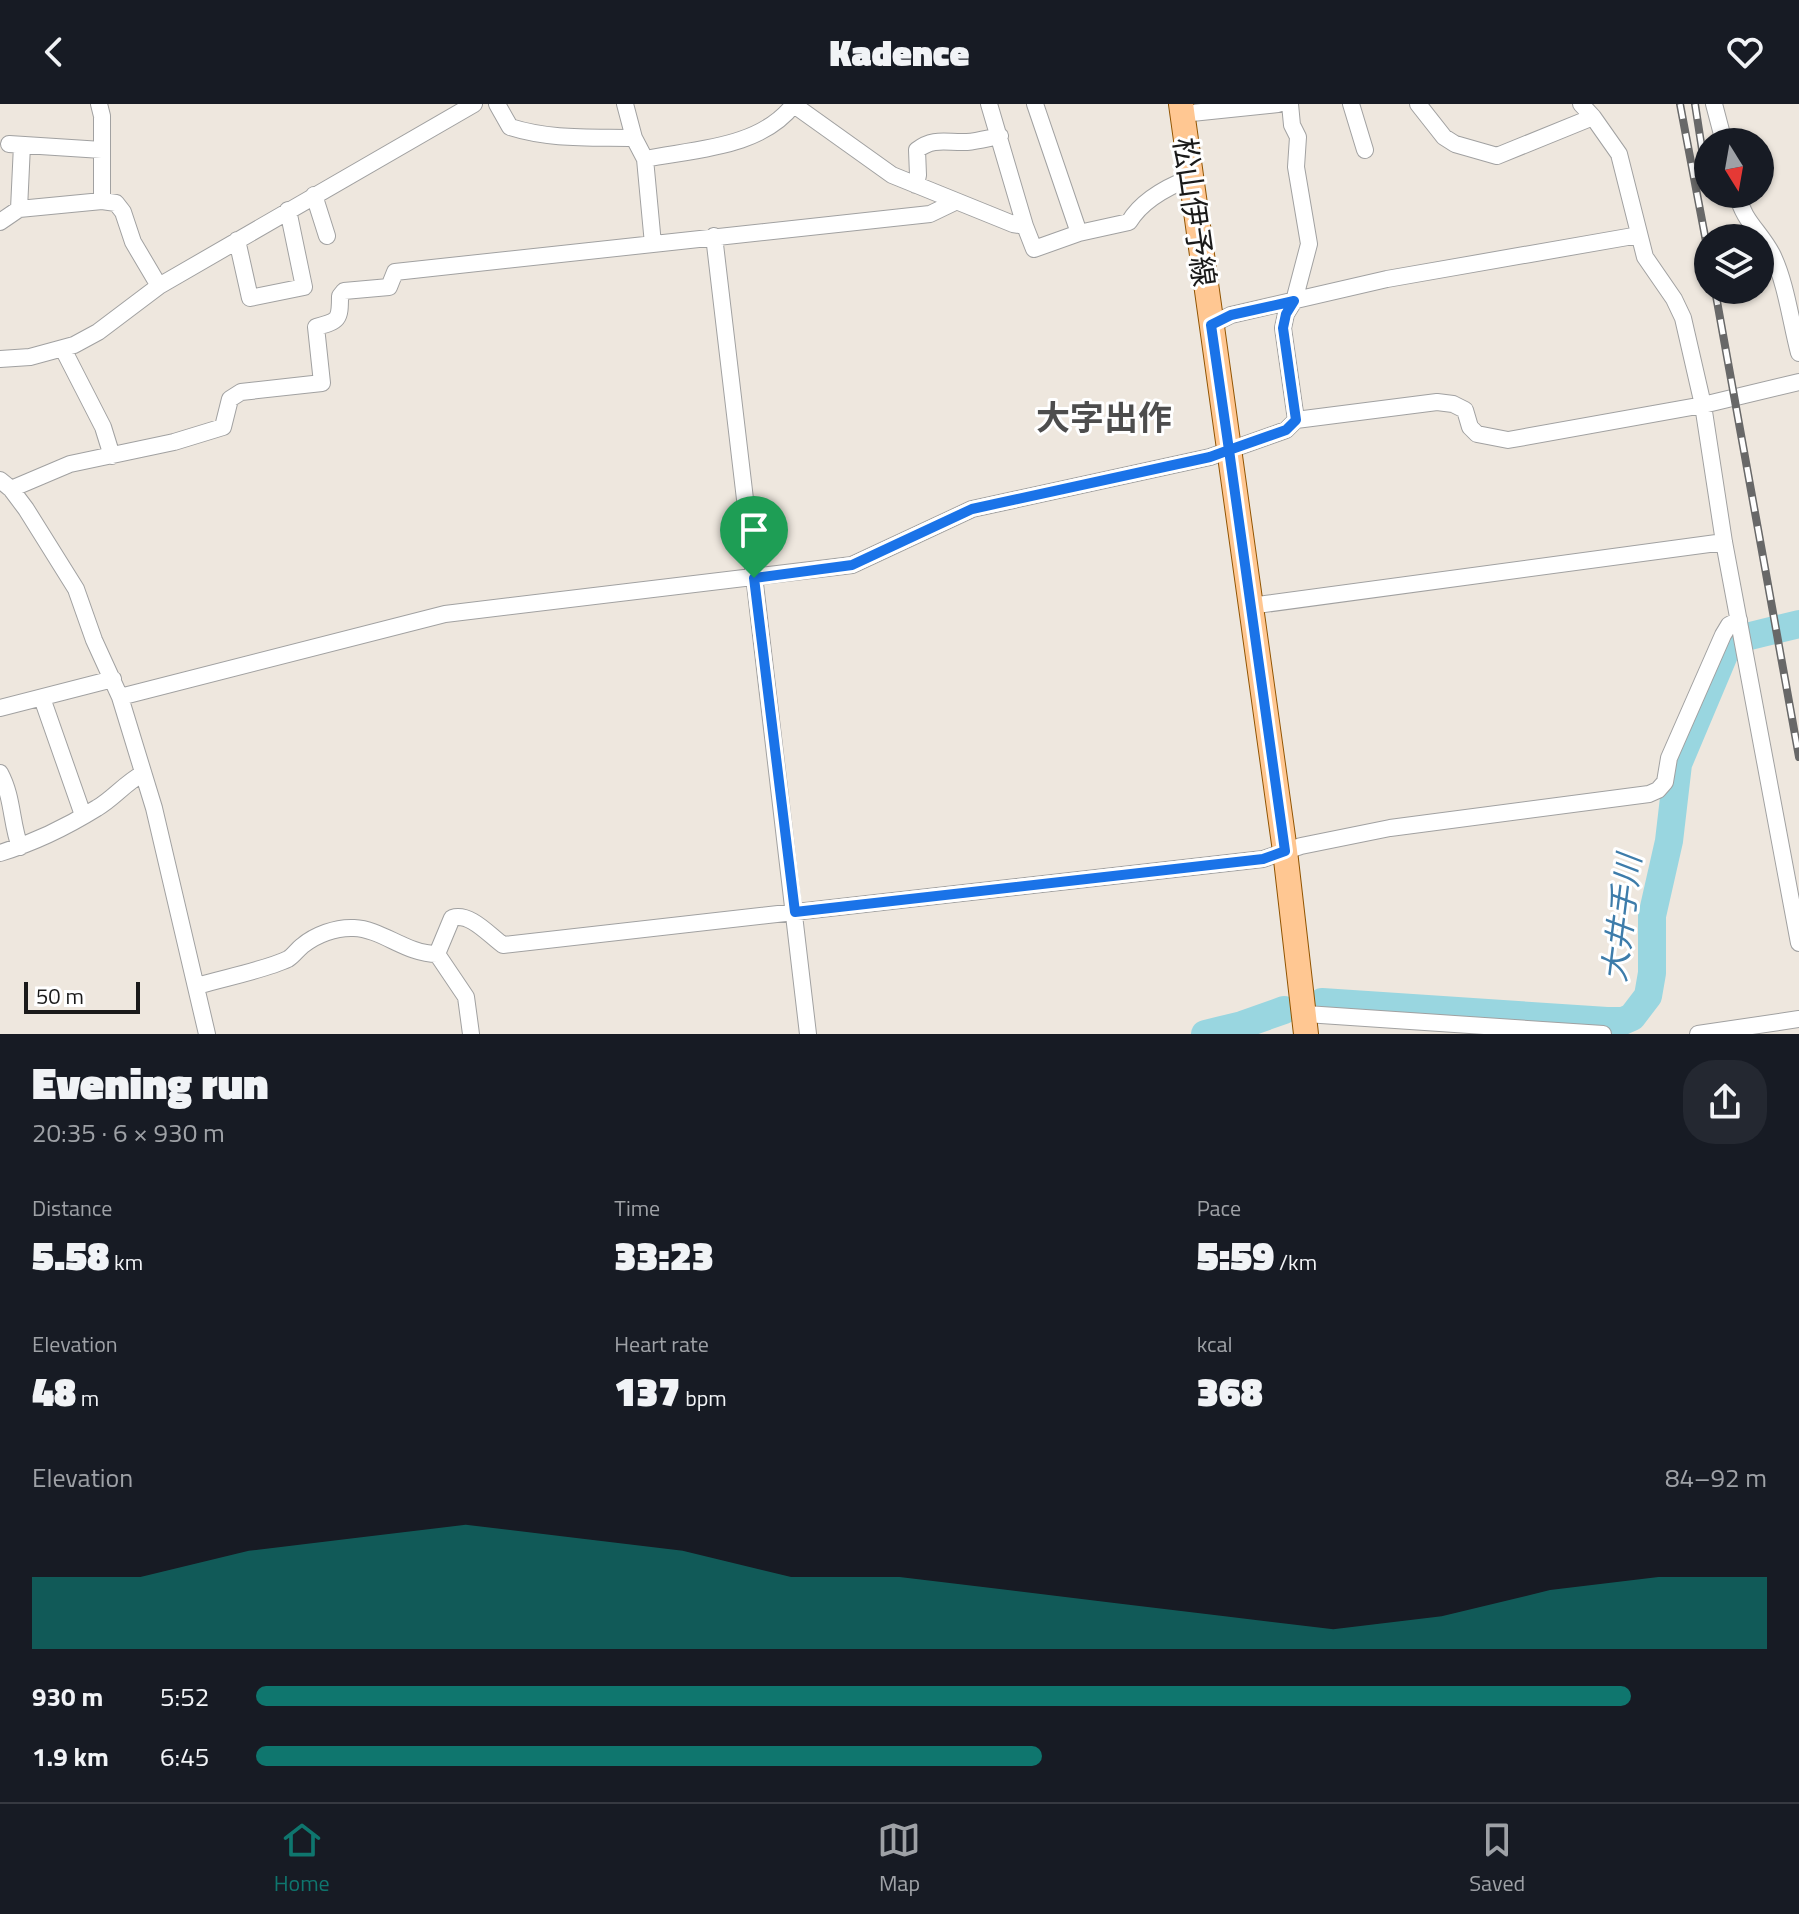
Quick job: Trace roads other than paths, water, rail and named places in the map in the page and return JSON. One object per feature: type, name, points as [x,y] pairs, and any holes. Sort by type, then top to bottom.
[{"type":"main road","name":"松山伊予線","points":[[1181,109],[1285,851],[1306,1024]]},
{"type":"street","points":[[99,104],[102,116],[102,201]]},
{"type":"street","points":[[0,359],[30,357],[63,349],[98,332],[159,286],[474,104]]},
{"type":"street","points":[[497,104],[510,127],[535,135],[634,138]]},
{"type":"street","points":[[625,104],[634,138],[645,159],[653,244]]},
{"type":"street","points":[[989,104],[1034,249],[1079,233],[1129,222],[1135,212],[1165,188],[1190,178]]},
{"type":"street","points":[[1035,104],[1079,233]]},
{"type":"street","points":[[1181,109],[1278,104]]},
{"type":"street","points":[[1290,104],[1292,125],[1298,137],[1296,167],[1309,244],[1294,301],[1286,314],[1283,328],[1296,420]]},
{"type":"street","points":[[1351,104],[1365,150]]},
{"type":"street","points":[[1418,104],[1444,137],[1469,150],[1497,156],[1593,117]]},
{"type":"street","points":[[1581,104],[1619,154],[1645,257],[1674,299],[1683,318],[1703,405],[1724,542],[1799,943]]},
{"type":"street","points":[[1714,104],[1720,128]]},
{"type":"street","points":[[645,159],[760,134],[794,105],[892,175],[955,202],[1025,226]]},
{"type":"street","points":[[916,185],[917,150],[926,144],[935,140],[966,142],[1000,136]]},
{"type":"street","points":[[102,150],[16,144],[8,212],[102,201],[116,203],[123,212],[133,242],[159,286]]},
{"type":"street","points":[[314,195],[327,236]]},
{"type":"street","points":[[207,1034],[154,808],[120,697],[94,640],[76,589],[5,485],[70,464],[174,442],[223,427],[230,399],[241,392],[322,383],[316,327],[335,321],[340,314],[340,296],[344,291],[389,287],[395,272],[930,214],[955,202]]},
{"type":"street","points":[[1742,208],[1746,219],[1772,254],[1799,353]]},
{"type":"street","points":[[237,240],[250,298],[304,287],[288,210]]},
{"type":"street","points":[[1211,325],[1231,315],[1387,279],[1639,235]]},
{"type":"street","points":[[714,236],[808,1034]]},
{"type":"street","points":[[63,349],[103,427],[112,456]]},
{"type":"street","points":[[120,697],[445,614],[852,565],[972,509],[1210,457],[1286,430],[1296,420],[1437,402],[1453,404],[1465,410],[1477,434],[1508,440],[1703,405],[1799,382]]},
{"type":"street","points":[[1250,606],[1724,542]]},
{"type":"street","points":[[437,954],[452,918],[459,915],[503,945],[1263,859],[1285,851],[1390,828],[1649,794],[1665,782],[1669,758],[1723,635],[1729,625],[1741,631]]},
{"type":"street","points":[[0,708],[113,679]]},
{"type":"street","points":[[42,698],[83,815]]},
{"type":"street","points":[[0,773],[10,796],[14,831],[20,847]]},
{"type":"street","points":[[0,853],[20,847],[99,807],[126,782],[142,774]]},
{"type":"street","points":[[197,986],[290,958],[303,945],[321,935],[339,929],[364,929],[396,944],[437,954],[466,997],[471,1034]]},
{"type":"street","points":[[1698,1034],[1799,1019]]},
{"type":"street","points":[[1306,1024],[1603,1034]]},
{"type":"waterway","name":"大井手川","points":[[1322,1002],[1607,1021],[1623,1021],[1632,1017],[1648,996],[1652,973],[1652,916],[1669,841],[1678,764],[1726,650],[1734,640],[1799,624]]},
{"type":"waterway","name":"大井手川","points":[[1205,1034],[1284,1010]]},
{"type":"railway","points":[[1680,104],[1703,224]]},
{"type":"railway","points":[[1695,104],[1699,128]]},
{"type":"railway","points":[[1718,304],[1799,757]]},
{"type":"district","name":"大字出作","points":[[1104,417]]}]
